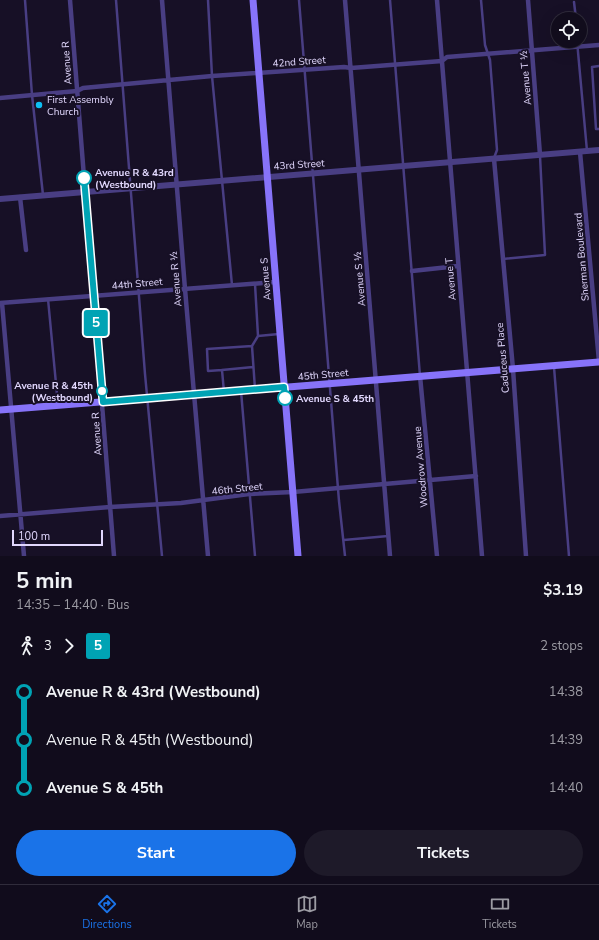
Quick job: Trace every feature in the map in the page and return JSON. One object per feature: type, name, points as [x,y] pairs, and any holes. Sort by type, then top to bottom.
[{"type":"main road","name":"Avenue S","points":[[253,0],[298,556]]},
{"type":"main road","name":"45th Street","points":[[0,410],[599,361]]},
{"type":"street","name":"Avenue R","points":[[70,0],[114,556]]},
{"type":"street","name":"Avenue R ½","points":[[162,0],[176,184],[208,556]]},
{"type":"street","name":"Avenue S ½","points":[[345,0],[390,556]]},
{"type":"street","name":"Avenue T","points":[[437,0],[482,556]]},
{"type":"street","name":"Avenue T ½","points":[[528,0],[540,155]]},
{"type":"street","name":"42nd Street","points":[[587,44],[599,45]]},
{"type":"street","name":"42nd Street","points":[[0,98],[77,91],[83,88],[212,76],[344,66],[351,68],[442,61],[447,57],[551,47]]},
{"type":"street","name":"43rd Street","points":[[0,199],[599,150]]},
{"type":"street","name":"Sherman Boulevard","points":[[583,152],[599,361]]},
{"type":"street","name":"Caduceus Place","points":[[494,159],[513,368],[526,556]]},
{"type":"street","points":[[20,197],[26,250]]},
{"type":"street","points":[[412,271],[458,266]]},
{"type":"street","name":"44th Street","points":[[1,303],[276,282]]},
{"type":"street","points":[[1,303],[24,556]]},
{"type":"street","name":"Woodrow Avenue","points":[[420,376],[437,556]]},
{"type":"street","name":"46th Street","points":[[0,516],[110,507],[157,505],[203,501],[249,494],[293,492],[476,476]]},
{"type":"lane","points":[[25,0],[32,95],[43,195]]},
{"type":"lane","points":[[116,0],[162,556]]},
{"type":"lane","points":[[208,0],[212,76],[219,134],[232,285]]},
{"type":"lane","points":[[299,0],[338,488],[345,556]]},
{"type":"lane","points":[[390,0],[420,376]]},
{"type":"lane","points":[[481,0],[486,46],[490,60],[497,150],[494,159]]},
{"type":"lane","points":[[574,2],[575,12]]},
{"type":"lane","points":[[577,48],[583,152]]},
{"type":"lane","points":[[599,66],[592,67],[596,129],[599,129]]},
{"type":"lane","points":[[503,258],[545,255],[540,155]]},
{"type":"lane","points":[[255,284],[258,336],[252,346],[255,390]]},
{"type":"lane","points":[[48,300],[58,406]]},
{"type":"lane","points":[[258,336],[280,334]]},
{"type":"lane","points":[[252,346],[207,350],[208,371],[253,367]]},
{"type":"lane","points":[[554,365],[569,556]]},
{"type":"lane","points":[[222,370],[224,392]]},
{"type":"lane","points":[[241,391],[255,556]]},
{"type":"lane","points":[[344,540],[388,536]]},
{"type":"bus line","name":"5","points":[[84,178],[103,402],[284,387],[285,398]]},
{"type":"place","name":"First Assembly Church","points":[[39,105]]},
{"type":"place","name":"Avenue R & 43rd (Westbound)","points":[[84,178]]},
{"type":"place","name":"Avenue R & 45th (Westbound)","points":[[102,391]]},
{"type":"place","name":"Avenue S & 45th","points":[[285,398]]}]
